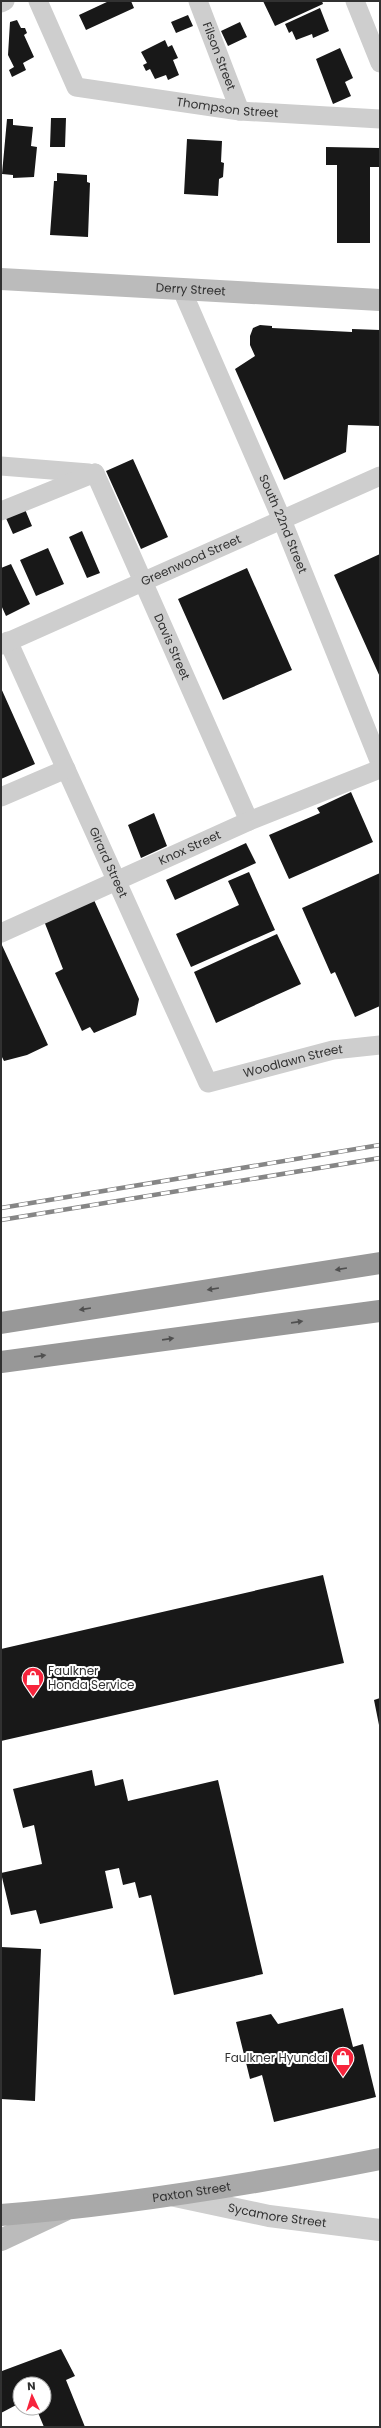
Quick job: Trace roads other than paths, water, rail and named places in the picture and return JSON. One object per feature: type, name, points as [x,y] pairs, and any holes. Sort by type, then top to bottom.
[{"type":"highway","points":[[1,1323],[380,1263]]},
{"type":"highway","points":[[1,1362],[380,1311]]},
{"type":"main road","name":"Derry Street","points":[[1,279],[380,300]]},
{"type":"main road","name":"Paxton Street","points":[[1,2215],[65,2210],[236,2187],[380,2159]]},
{"type":"main road","points":[[1,2240],[65,2210]]},
{"type":"street","points":[[1,3],[5,1]]},
{"type":"street","name":"Thompson Street","points":[[38,1],[76,87],[240,111],[380,118]]},
{"type":"street","name":"Filson Street","points":[[198,1],[240,111]]},
{"type":"street","points":[[355,1],[380,64]]},
{"type":"street","name":"South 22nd Street","points":[[181,288],[282,520],[380,763]]},
{"type":"street","points":[[1,466],[95,473]]},
{"type":"street","points":[[1,511],[95,473]]},
{"type":"street","name":"Davis Street","points":[[95,473],[249,821]]},
{"type":"street","name":"Greenwood Street","points":[[5,643],[380,476]]},
{"type":"street","name":"Girard Street","points":[[5,643],[66,769],[208,1083]]},
{"type":"street","points":[[1,797],[66,769]]},
{"type":"street","name":"Knox Street","points":[[1,932],[249,821],[380,769]]},
{"type":"street","name":"Woodlawn Street","points":[[208,1083],[333,1050],[380,1045]]},
{"type":"street","name":"Sycamore Street","points":[[175,2196],[269,2216],[380,2230]]},
{"type":"railway","points":[[1,1208],[380,1145]]},
{"type":"railway","points":[[1,1220],[380,1158]]},
{"type":"place","name":"Faulkner Honda Service","points":[[33,1698]]},
{"type":"place","name":"Faulkner Hyundai","points":[[343,2078]]}]
